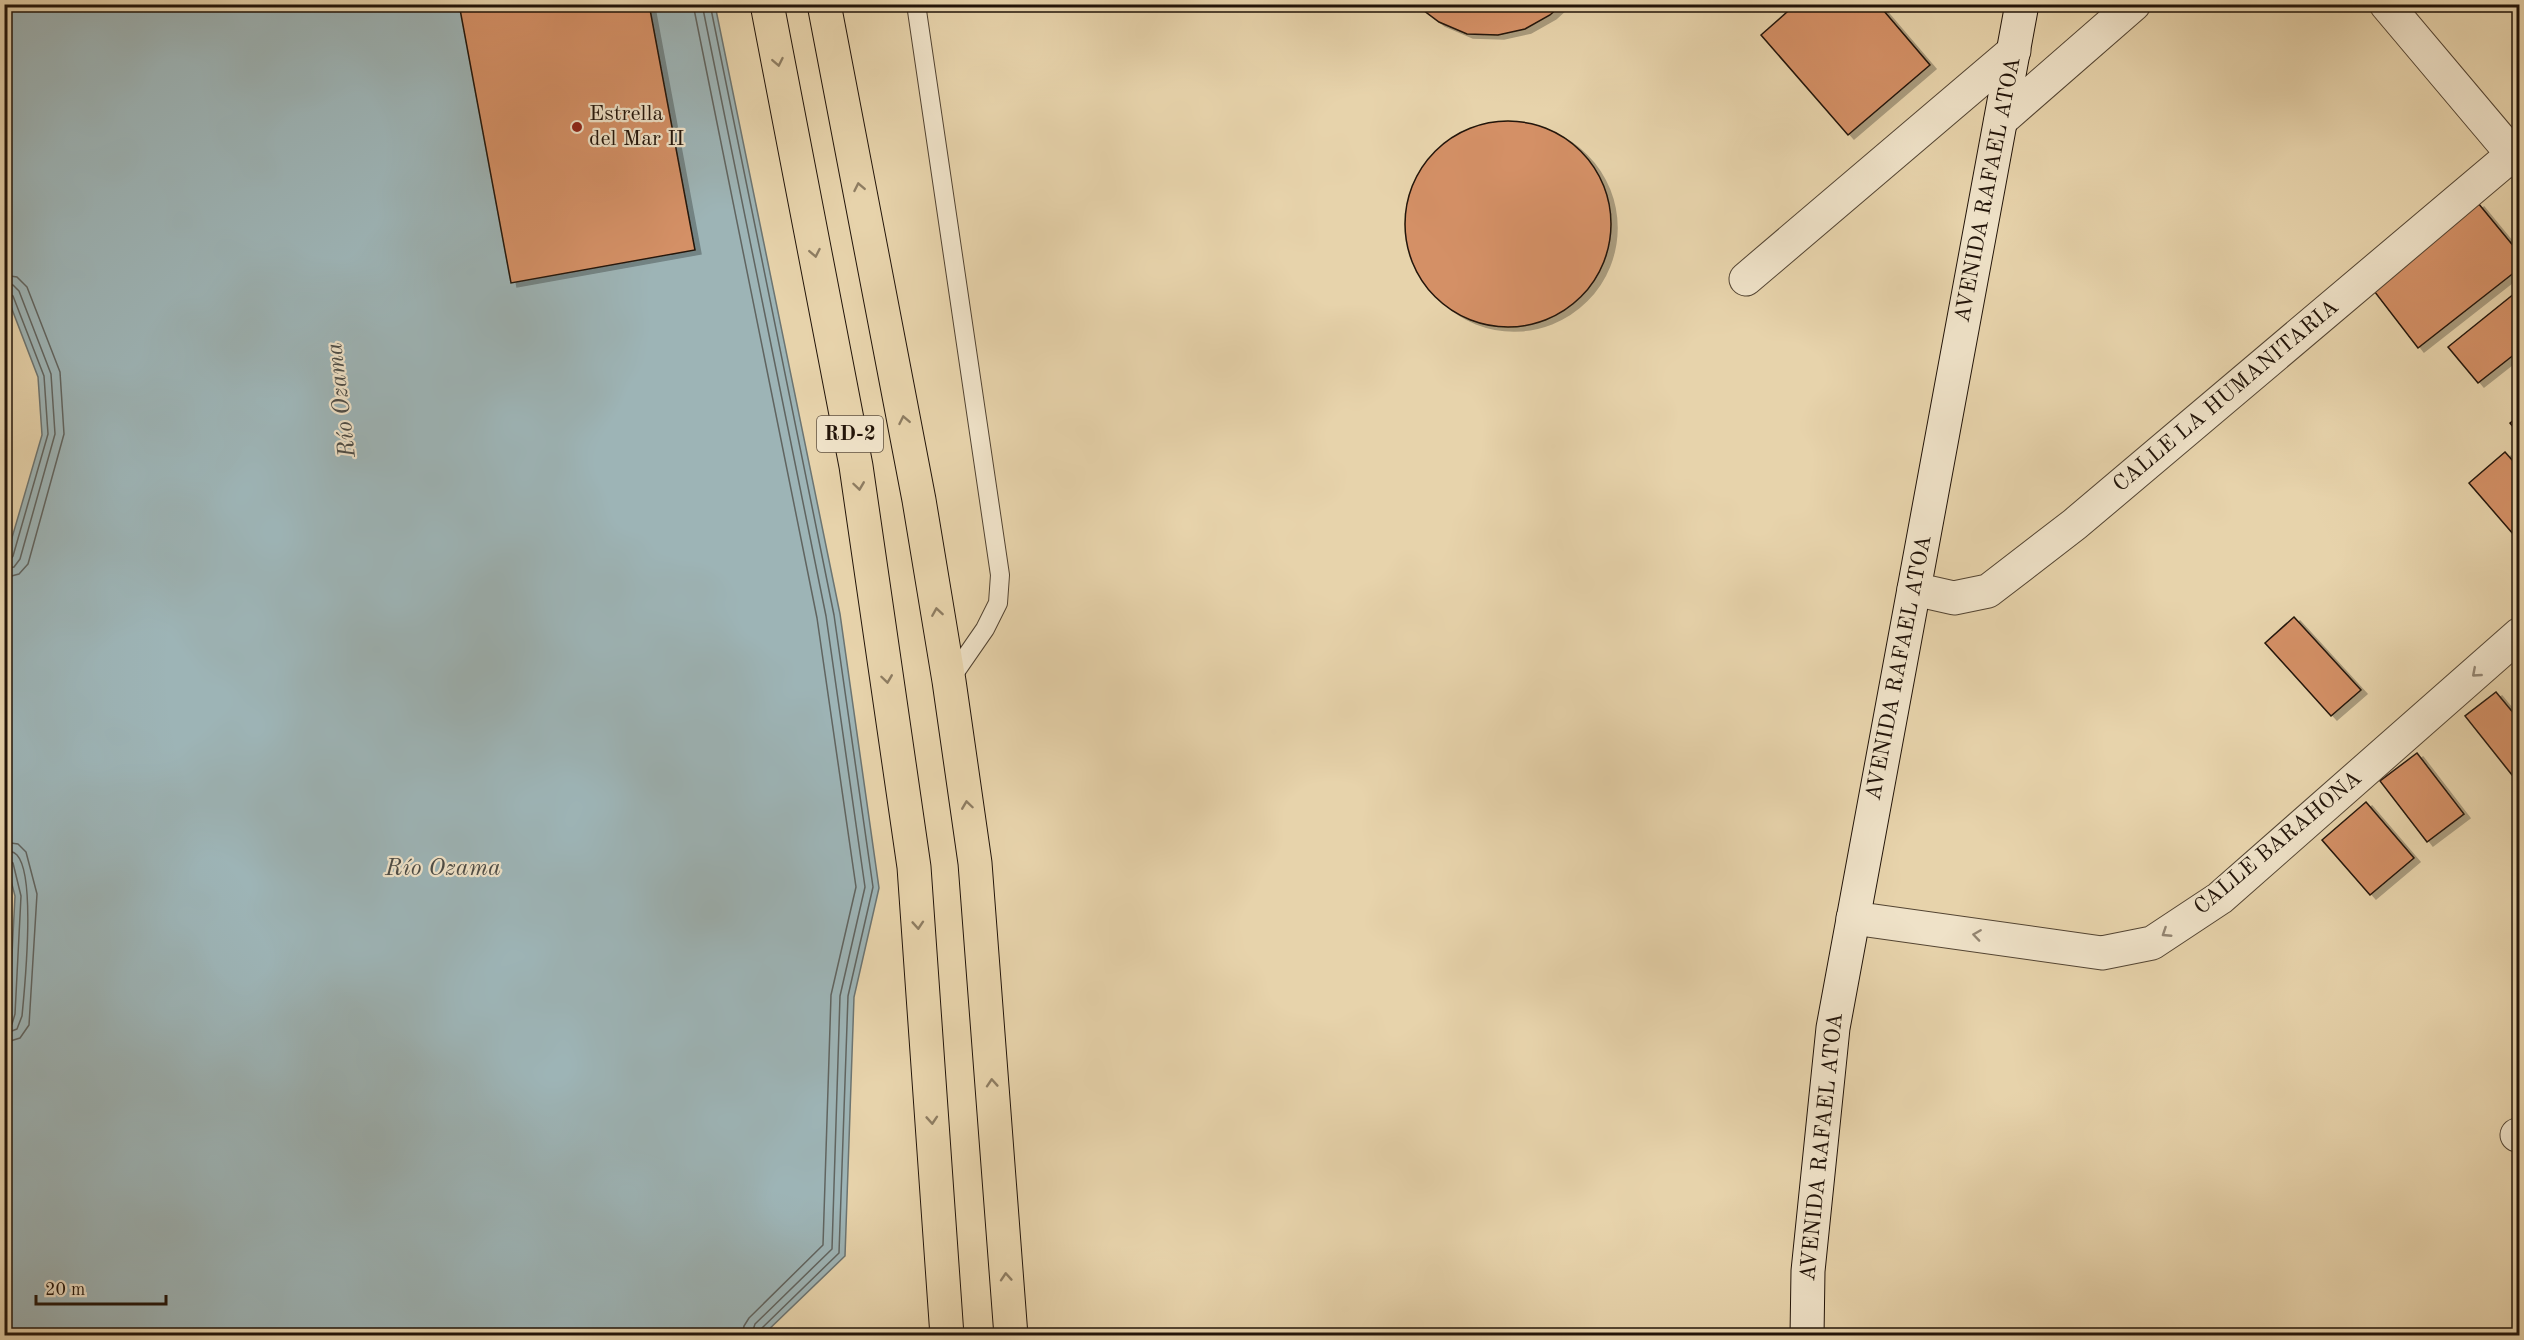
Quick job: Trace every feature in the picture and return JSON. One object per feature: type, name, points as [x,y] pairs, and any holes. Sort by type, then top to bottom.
[{"type":"main road","name":"RD-2","points":[[767,4],[856,466],[914,867],[947,1335]]},
{"type":"main road","name":"RD-2","points":[[824,4],[919,500],[949,681],[975,863],[1011,1335]]},
{"type":"street","name":"AVENIDA RAFAEL ATOA","points":[[1807,1335],[1808,1271],[1833,1028],[2022,4]]},
{"type":"street","points":[[2001,120],[2134,4]]},
{"type":"street","points":[[2385,4],[2517,155]]},
{"type":"street","points":[[1746,279],[2014,51]]},
{"type":"street","name":"CALLE LA HUMANITARIA","points":[[1914,589],[1954,598],[1988,591],[2074,524],[2517,155]]},
{"type":"street","name":"CALLE BARAHONA","points":[[1853,918],[2102,953],[2152,943],[2220,898],[2520,634]]},
{"type":"lane","points":[[916,4],[1000,575],[998,603],[986,629],[949,681]]},
{"type":"water","name":"Río Ozama","points":[[5,5],[715,5],[840,614],[879,888],[854,997],[845,1256],[763,1335],[5,1335],[4,1035],[9,1013],[15,896],[4,853],[4,565],[42,435],[38,377],[5,291]]},
{"type":"building","name":"Estrella del Mar II","points":[[459,4],[649,4],[695,250],[511,283]]},
{"type":"building","points":[[1415,4],[1562,4],[1550,15],[1525,29],[1498,35],[1467,34],[1439,22]]},
{"type":"building","points":[[1796,4],[1878,4],[1930,65],[1848,135],[1761,35]]},
{"type":"building","points":[[1498,121],[1518,121],[1538,125],[1557,133],[1574,144],[1588,158],[1607,194],[1611,224],[1607,254],[1599,273],[1588,290],[1574,304],[1538,323],[1518,327],[1498,327],[1478,323],[1459,315],[1442,304],[1428,290],[1409,254],[1405,234],[1405,214],[1409,194],[1417,175],[1428,158],[1442,144],[1478,125]]},
{"type":"building","points":[[2478,203],[2520,254],[2520,268],[2418,348],[2371,287]]},
{"type":"building","points":[[2520,289],[2520,350],[2478,383],[2448,347]]},
{"type":"building","points":[[2520,415],[2520,435],[2510,423]]},
{"type":"building","points":[[2505,452],[2520,469],[2520,542],[2469,483]]},
{"type":"building","points":[[2294,617],[2361,690],[2331,716],[2265,643]]},
{"type":"building","points":[[2496,692],[2520,721],[2520,785],[2465,716]]},
{"type":"building","points":[[2417,753],[2464,814],[2427,842],[2380,781]]},
{"type":"building","points":[[2366,802],[2414,858],[2370,895],[2322,840]]},
{"type":"place","name":"Estrella del Mar II","points":[[577,127]]}]
